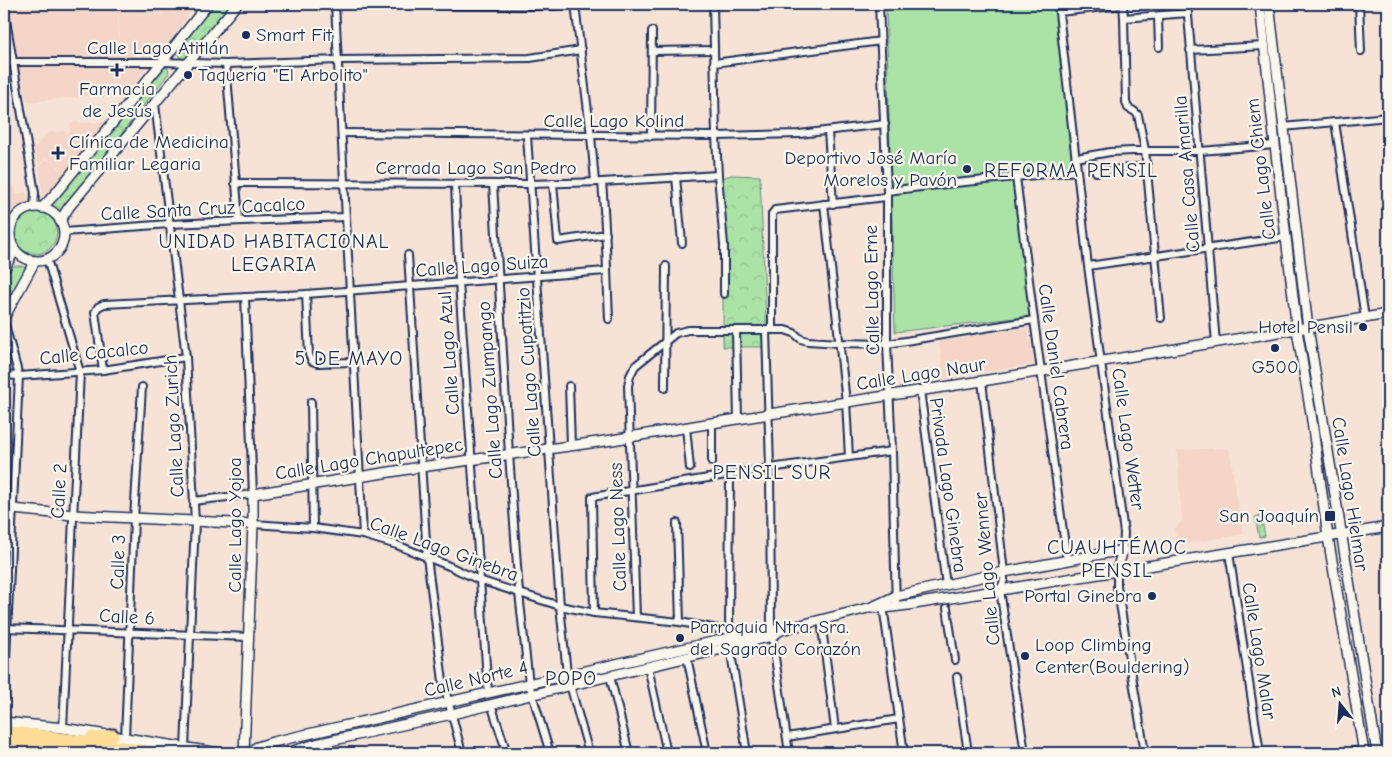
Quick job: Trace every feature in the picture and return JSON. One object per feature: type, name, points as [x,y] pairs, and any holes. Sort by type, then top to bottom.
[{"type":"highway","points":[[4,731],[65,733],[99,738],[112,735]]},
{"type":"highway","points":[[65,733],[156,753]]},
{"type":"highway","points":[[4,741],[102,753]]},
{"type":"highway","points":[[50,746],[77,753]]},
{"type":"street","points":[[38,208],[52,212],[60,221],[64,232],[60,248],[54,255],[47,259],[36,261],[24,258],[15,250],[7,226],[21,213],[38,208],[55,194],[208,4]]},
{"type":"street","points":[[60,221],[69,207],[238,4]]},
{"type":"street","points":[[363,535],[335,4],[547,6],[578,4],[581,50],[591,136],[606,234],[609,319]]},
{"type":"street","points":[[713,4],[716,136],[724,245],[724,294]]},
{"type":"street","name":"Calle Lago Erne","points":[[880,4],[885,124],[887,344],[896,607]]},
{"type":"street","name":"Calle Lago Wetter","points":[[1058,4],[1088,266],[1124,533],[1123,550],[1117,570],[1116,586],[1145,753]]},
{"type":"street","points":[[1059,12],[1123,4],[1126,102],[1128,108],[1138,115],[1145,150],[1161,318]]},
{"type":"street","name":"Calle Casa Amarilla","points":[[1187,4],[1216,343]]},
{"type":"street","name":"Calle Lago Chiem","points":[[1260,4],[1274,145],[1297,330]]},
{"type":"street","name":"Calle Lago Chiem","points":[[1269,4],[1308,328]]},
{"type":"street","points":[[1359,4],[1361,51]]},
{"type":"street","points":[[4,8],[38,208]]},
{"type":"street","points":[[1124,18],[1188,13]]},
{"type":"street","points":[[1158,16],[1158,47]]},
{"type":"street","points":[[651,136],[652,31]]},
{"type":"street","points":[[714,63],[881,41]]},
{"type":"street","points":[[1190,50],[1264,46]]},
{"type":"street","name":"Calle Lago Atitlán","points":[[4,62],[226,64],[338,60],[530,58],[581,50]]},
{"type":"street","points":[[653,51],[714,50]]},
{"type":"street","points":[[226,64],[239,220]]},
{"type":"street","name":"Calle Lago Zurich","points":[[155,104],[186,357],[195,522],[184,748]]},
{"type":"street","points":[[1283,127],[1388,117]]},
{"type":"street","points":[[1335,122],[1365,318]]},
{"type":"street","name":"Calle Lago Kolind","points":[[342,133],[527,136],[716,136],[799,134],[885,124]]},
{"type":"street","points":[[828,131],[833,204]]},
{"type":"street","name":"Calle Lago Cupatitzio","points":[[527,136],[560,606],[567,674],[588,753]]},
{"type":"street","points":[[1076,158],[1110,152],[1145,150],[1200,151],[1274,145]]},
{"type":"street","points":[[1096,172],[1147,166]]},
{"type":"street","points":[[788,753],[775,632],[768,414],[772,214],[775,210],[833,204],[886,194],[1077,171]]},
{"type":"street","name":"Cerrada Lago San Pedro","points":[[235,183],[530,184],[718,175]]},
{"type":"street","points":[[676,177],[682,242]]},
{"type":"street","name":"Calle Daniel Cabrera","points":[[1016,177],[1067,560]]},
{"type":"street","points":[[553,183],[558,241],[606,234]]},
{"type":"street","name":"Calle Lago Azul","points":[[455,184],[471,459],[488,693]]},
{"type":"street","name":"Calle Lago Zumpango","points":[[493,184],[519,593],[529,684],[550,753]]},
{"type":"street","points":[[824,204],[846,402],[849,457]]},
{"type":"street","name":"Calle Santa Cruz Cacalco","points":[[64,232],[239,220],[345,217]]},
{"type":"street","points":[[1088,266],[1286,237]]},
{"type":"street","points":[[4,269],[15,250]]},
{"type":"street","points":[[408,255],[426,557],[443,681],[462,753]]},
{"type":"street","name":"Calle 2","points":[[47,259],[80,372],[67,629],[65,733]]},
{"type":"street","points":[[4,699],[19,376],[4,320],[36,261]]},
{"type":"street","points":[[665,388],[666,266]]},
{"type":"street","name":"Calle Lago Suiza","points":[[102,370],[95,312],[98,307],[104,304],[306,294],[606,271]]},
{"type":"street","points":[[306,294],[312,361],[318,363],[353,362]]},
{"type":"street","name":"Calle Lago Yojoa","points":[[245,296],[253,494],[246,753]]},
{"type":"street","name":"Calle Lago Naur","points":[[549,449],[982,381],[1388,314]]},
{"type":"street","name":"Calle Lago Ness","points":[[636,617],[628,386],[632,371],[636,366],[666,340],[681,331],[769,330],[790,331],[805,341],[887,344],[1034,320]]},
{"type":"street","name":"Calle Lago Hielmar","points":[[1308,328],[1340,536],[1377,752]]},
{"type":"street","name":"Calle Lago Hielmar","points":[[1297,330],[1328,538],[1364,752]]},
{"type":"street","points":[[736,331],[738,419]]},
{"type":"street","name":"Calle Cacalco","points":[[4,375],[19,376],[102,370],[186,357]]},
{"type":"street","name":"Calle Lago Wenner","points":[[982,381],[1004,572],[1004,580],[1000,590],[1025,753]]},
{"type":"street","points":[[569,386],[571,445]]},
{"type":"street","name":"Calle 3","points":[[124,738],[142,387]]},
{"type":"street","name":"Privada Lago Ginebra","points":[[920,390],[946,585]]},
{"type":"street","points":[[311,402],[313,528]]},
{"type":"street","points":[[712,423],[712,462]]},
{"type":"street","points":[[686,427],[690,468]]},
{"type":"street","name":"Calle Lago Chapultepec","points":[[194,501],[253,494],[471,459],[549,449]]},
{"type":"street","points":[[594,613],[592,497],[770,468],[892,452]]},
{"type":"street","points":[[730,476],[729,639],[747,753]]},
{"type":"street","name":"Calle Lago Ginebra","points":[[4,505],[13,510],[134,519],[313,528],[363,535],[397,545],[479,580],[560,606],[594,613],[680,622],[729,639]]},
{"type":"street","points":[[677,523],[680,622]]},
{"type":"street","points":[[775,632],[883,605],[896,607],[1388,527]]},
{"type":"street","points":[[883,605],[896,596],[1004,572],[1123,550]]},
{"type":"street","name":"Calle Lago Malar","points":[[1229,553],[1260,753]]},
{"type":"street","points":[[883,605],[904,753]]},
{"type":"street","points":[[947,608],[955,660]]},
{"type":"street","points":[[822,620],[835,729]]},
{"type":"street","name":"Calle 6","points":[[6,628],[249,637]]},
{"type":"street","name":"Calle Norte 4","points":[[246,753],[273,742],[567,674],[729,639],[775,632]]},
{"type":"street","name":"Calle Norte 4","points":[[289,753],[316,744],[452,714],[687,657],[729,639]]},
{"type":"street","points":[[687,657],[707,753]]},
{"type":"street","points":[[648,667],[667,753]]},
{"type":"street","points":[[610,676],[629,753]]},
{"type":"street","points":[[957,677],[968,753]]},
{"type":"street","points":[[491,704],[507,753]]},
{"type":"street","points":[[787,737],[899,719]]},
{"type":"street","points":[[4,722],[65,733]]},
{"type":"street","points":[[112,735],[219,753]]},
{"type":"street","points":[[1377,752],[1388,748]]},
{"type":"street","points":[[4,751],[22,753]]},
{"type":"street","points":[[1350,753],[1364,752]]},
{"type":"shaded area","points":[[4,4],[160,4],[162,14],[118,16],[120,56],[119,16],[161,15],[163,17],[161,4],[197,4],[188,15],[173,16],[188,16],[154,61],[14,61]]},
{"type":"shaded area","points":[[4,23],[10,60],[4,60]]},
{"type":"shaded area","points":[[18,64],[147,65],[130,92],[27,102]]},
{"type":"shaded area","points":[[105,122],[86,146],[69,134],[71,123]]},
{"type":"shaded area","name":"Clínica de Medicina Familiar Legaria","points":[[64,131],[86,147],[68,172],[47,158],[41,163],[37,161],[34,148],[48,133]]},
{"type":"shaded area","points":[[47,159],[67,173],[47,196],[43,197],[39,166]]},
{"type":"shaded area","points":[[14,185],[16,194],[26,192],[29,203],[20,207],[10,218],[4,218],[4,187]]},
{"type":"shaded area","points":[[1028,328],[1034,364],[944,378],[939,341]]},
{"type":"shaded area","points":[[1229,448],[1243,534],[1178,545],[1174,529],[1182,521],[1177,450]]},
{"type":"green space","points":[[214,4],[232,4],[187,59],[181,59],[177,53]]},
{"type":"green space","name":"Deportivo José María Morelos y Pavón","points":[[886,4],[1057,4],[1075,166],[1013,173],[1032,316],[895,332]]},
{"type":"green space","points":[[163,67],[168,68],[169,73],[59,216],[47,207]]},
{"type":"green space","points":[[731,175],[760,176],[767,347],[723,347],[723,178]]},
{"type":"green space","points":[[31,210],[39,210],[51,216],[57,232],[51,248],[39,254],[31,254],[19,248],[13,236],[13,228],[19,216]]},
{"type":"green space","points":[[14,266],[23,266],[26,269],[4,316],[3,296],[5,282]]},
{"type":"green space","points":[[1261,516],[1265,536],[1259,537],[1255,517]]},
{"type":"place","name":"Smart Fit","points":[[246,35]]},
{"type":"place","name":"Farmacia de Jesús","points":[[117,70]]},
{"type":"place","name":"Taquería \"El Arbolito\"","points":[[188,75]]},
{"type":"place","name":"Clínica de Medicina Familiar Legaria","points":[[58,153]]},
{"type":"place","name":"Deportivo José María Morelos y Pavón","points":[[967,169]]},
{"type":"place","name":"Hotel Pensil","points":[[1363,327]]},
{"type":"place","name":"G500","points":[[1275,348]]},
{"type":"place","name":"San Joaquín","points":[[1330,516]]},
{"type":"place","name":"Portal Ginebra","points":[[1152,596]]},
{"type":"place","name":"Parroquia Ntra. Sra. del Sagrado Corazón","points":[[680,638]]},
{"type":"place","name":"Loop Climbing Center(Bouldering)","points":[[1025,656]]},
{"type":"district","name":"REFORMA PENSIL","points":[[1071,170]]},
{"type":"district","name":"UNIDAD HABITACIONAL LEGARIA","points":[[274,252]]},
{"type":"district","name":"5 DE MAYO","points":[[349,358]]},
{"type":"district","name":"PENSIL SUR","points":[[772,472]]},
{"type":"district","name":"CUAUHTÉMOC PENSIL","points":[[1117,558]]},
{"type":"district","name":"POPO","points":[[571,678]]}]
